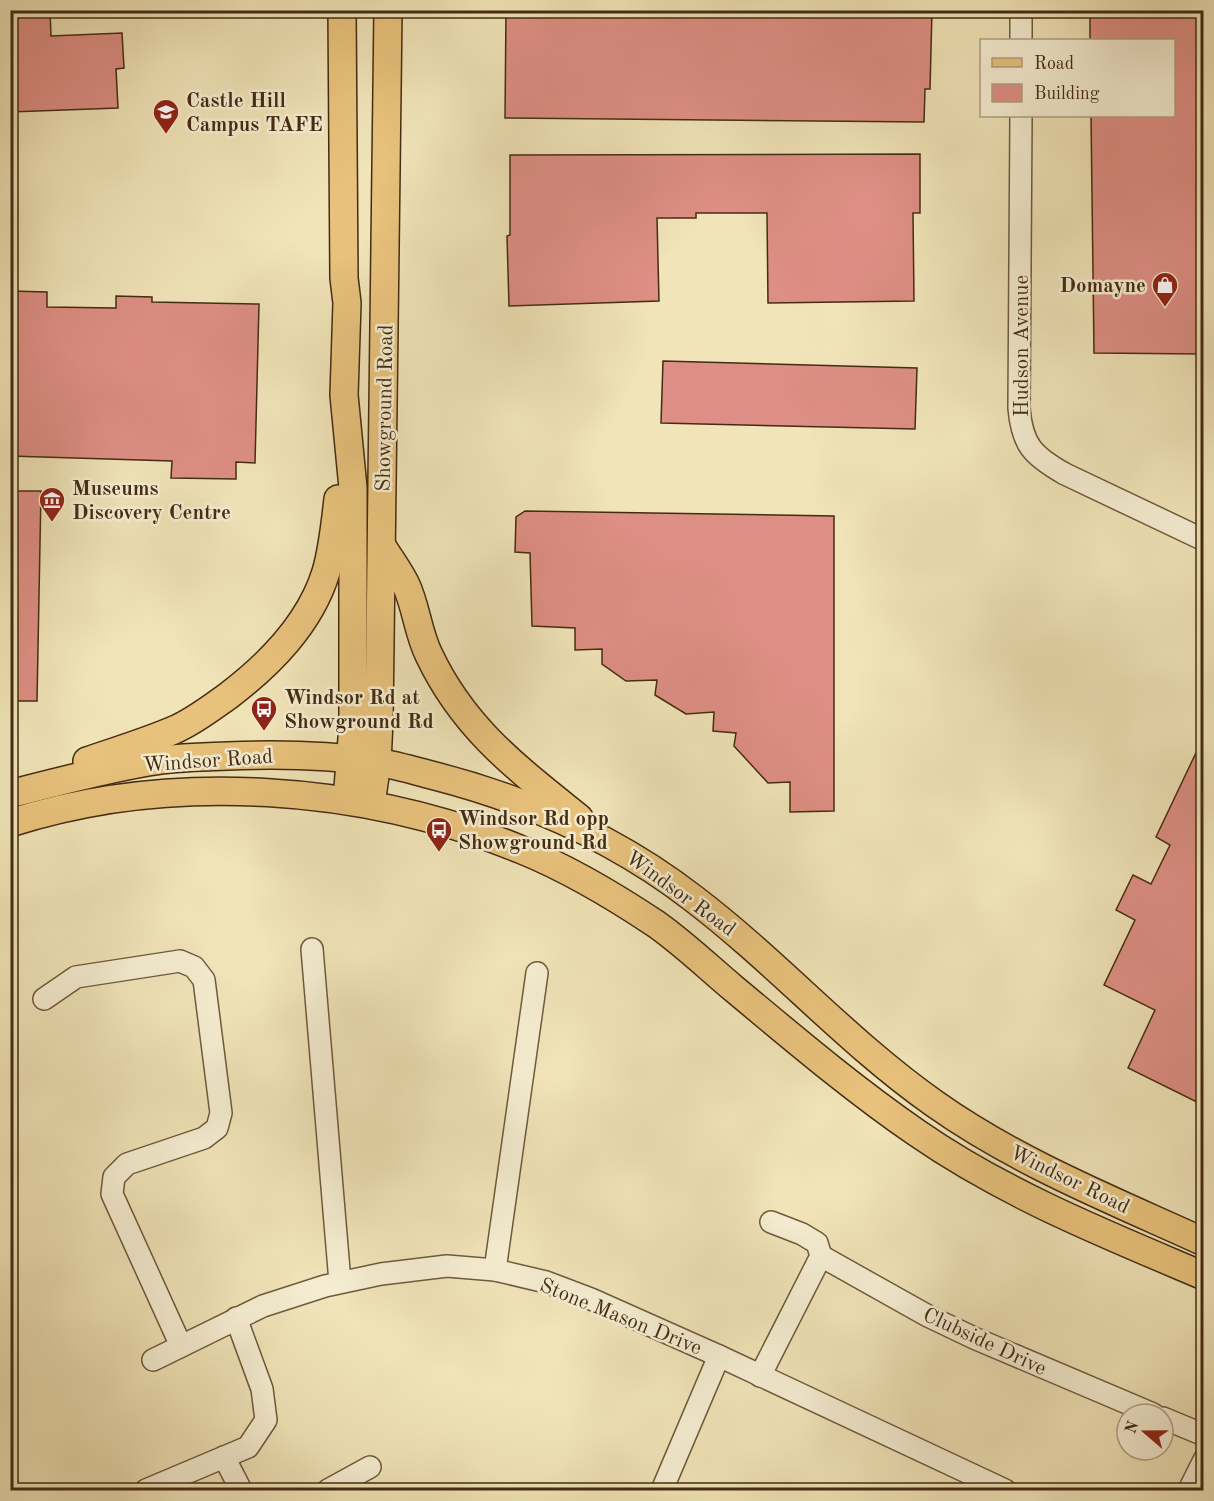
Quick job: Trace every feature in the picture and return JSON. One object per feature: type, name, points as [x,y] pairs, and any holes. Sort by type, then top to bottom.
[{"type":"main road","name":"Showground Road","points":[[342,10],[344,278],[347,303],[344,395],[353,489],[350,759],[359,802]]},
{"type":"main road","name":"Showground Road","points":[[359,802],[377,762],[382,546],[388,10]]},
{"type":"main road","points":[[10,792],[175,730],[214,707],[257,674],[281,649],[296,630],[318,592],[328,563],[338,494],[344,395]]},
{"type":"main road","points":[[382,546],[407,586],[428,653],[448,690],[474,726],[501,754],[610,843]]},
{"type":"main road","name":"Windsor Road","points":[[10,792],[161,760],[247,755],[377,762],[463,783],[516,801],[610,843],[673,883],[737,933],[867,1052],[934,1104],[1033,1162],[1203,1242]]},
{"type":"main road","name":"Windsor Road","points":[[10,823],[51,811],[99,802],[162,795],[240,792],[359,802],[442,823],[521,850],[605,892],[657,925],[849,1082],[914,1132],[950,1156],[1049,1209],[1203,1276]]},
{"type":"street","points":[[1021,10],[1021,39]]},
{"type":"street","name":"Hudson Avenue","points":[[1022,117],[1018,408],[1025,441],[1033,453],[1046,464],[1203,540]]},
{"type":"street","points":[[312,949],[340,1282]]},
{"type":"street","points":[[44,999],[76,977],[180,961],[194,968],[204,980],[221,1113],[217,1128],[204,1138],[127,1164],[114,1177],[112,1194],[181,1346]]},
{"type":"street","points":[[495,1270],[537,973]]},
{"type":"street","name":"Clubside Drive","points":[[771,1222],[802,1234],[817,1243],[821,1256],[928,1316],[974,1338],[1126,1402]]},
{"type":"street","points":[[760,1376],[821,1256]]},
{"type":"street","name":"Stone Mason Drive","points":[[153,1360],[263,1306],[340,1282],[381,1274],[447,1266],[495,1270],[546,1282],[591,1299],[719,1356],[1005,1491]]},
{"type":"street","points":[[146,1491],[248,1447],[266,1420],[262,1389],[236,1318]]},
{"type":"street","points":[[662,1491],[719,1356]]},
{"type":"street","points":[[1175,1423],[1203,1435]]},
{"type":"street","points":[[224,1457],[241,1491]]},
{"type":"street","points":[[1189,1491],[1203,1460]]},
{"type":"street","points":[[328,1491],[370,1467]]},
{"type":"building","points":[[10,10],[50,10],[51,36],[122,33],[124,68],[116,69],[118,108],[10,112]]},
{"type":"building","points":[[506,10],[932,10],[930,89],[925,89],[924,122],[505,118]]},
{"type":"building","points":[[1090,10],[1203,10],[1203,354],[1094,353],[1091,117],[1175,117],[1175,39],[1090,39]]},
{"type":"building","points":[[920,154],[920,213],[913,213],[914,301],[768,303],[767,213],[696,213],[696,218],[657,218],[659,301],[509,306],[507,236],[510,235],[510,155]]},
{"type":"building","points":[[10,291],[47,292],[47,307],[116,308],[116,296],[152,297],[152,302],[259,304],[255,463],[236,462],[236,479],[171,478],[172,461],[10,456]]},
{"type":"building","points":[[663,361],[917,368],[915,429],[661,423]]},
{"type":"building","points":[[10,491],[41,491],[37,701],[10,701]]},
{"type":"building","points":[[525,511],[834,516],[834,811],[790,812],[790,782],[768,783],[734,746],[736,733],[713,731],[714,712],[686,714],[655,695],[657,680],[626,681],[602,664],[602,649],[575,650],[575,628],[532,626],[530,553],[515,552],[516,517]]},
{"type":"building","points":[[1203,738],[1203,1105],[1128,1068],[1155,1010],[1104,985],[1135,920],[1116,910],[1133,875],[1151,884],[1170,845],[1156,837]]},
{"type":"place","name":"Castle Hill Campus TAFE","points":[[166,135]]},
{"type":"place","name":"Domayne","points":[[1165,308]]},
{"type":"place","name":"Museums Discovery Centre","points":[[52,523]]},
{"type":"place","name":"Windsor Rd at Showground Rd","points":[[264,732]]},
{"type":"place","name":"Windsor Rd opp Showground Rd","points":[[439,853]]}]
